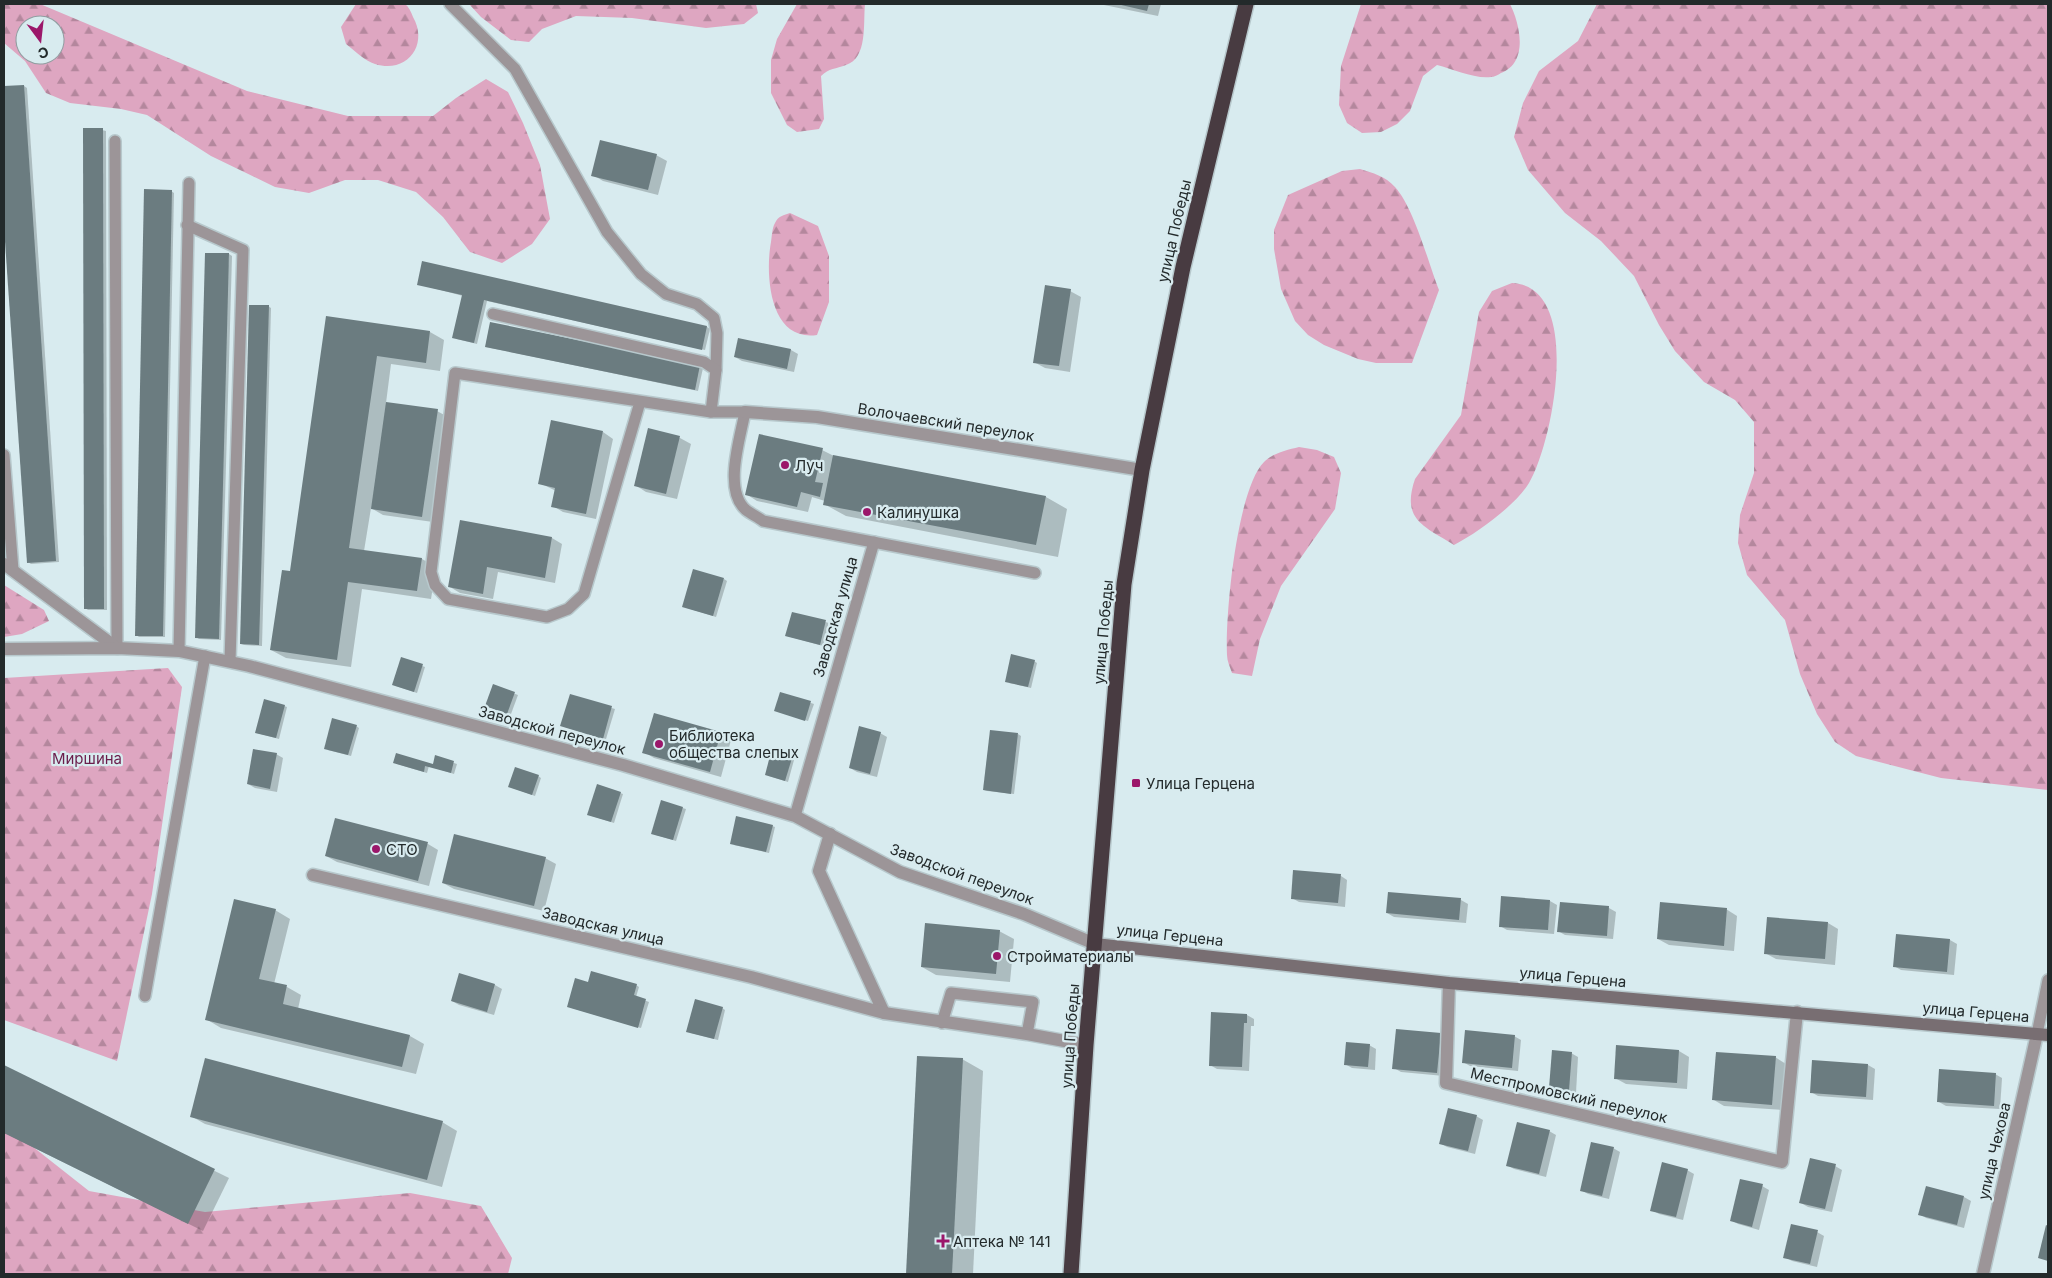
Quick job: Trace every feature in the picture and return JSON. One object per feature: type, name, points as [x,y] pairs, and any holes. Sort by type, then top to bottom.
[{"type":"highway","name":"улица Победы","points":[[1071,1274],[1086,1045],[1124,584],[1142,470],[1183,267],[1246,4]]},
{"type":"street","name":"Волочаевский переулок","points":[[745,412],[817,417],[1142,470]]},
{"type":"street","points":[[8,567],[117,648]]},
{"type":"street","name":"Заводской переулок","points":[[4,649],[117,648],[179,651],[230,661],[623,765],[795,816],[900,872],[1024,914],[1095,944]]},
{"type":"street","points":[[830,834],[819,871],[884,1014]]},
{"type":"street","name":"Заводская улица","points":[[313,876],[751,977],[884,1014],[1027,1034],[1086,1045]]},
{"type":"street","name":"улица Герцена","points":[[1095,944],[1449,983],[1797,1012],[2042,1035]]},
{"type":"street","name":"Местпромовский переулок","points":[[1449,983],[1446,1083],[1782,1162],[1797,1012]]},
{"type":"street","name":"улица Чехова","points":[[1983,1274],[2042,1035]]},
{"type":"lane","points":[[450,4],[515,69],[607,232],[641,274],[666,294],[696,304],[714,318],[717,333],[716,370],[711,412]]},
{"type":"lane","points":[[115,142],[117,648]]},
{"type":"lane","points":[[179,651],[189,183]]},
{"type":"lane","points":[[187,225],[243,250],[230,661]]},
{"type":"lane","points":[[493,314],[704,362],[716,370]]},
{"type":"lane","points":[[640,402],[584,594],[568,609],[547,617],[448,599],[435,585],[431,572],[455,373],[711,412],[745,412],[733,478],[736,496],[746,510],[763,520],[1035,573]]},
{"type":"lane","points":[[4,455],[8,567]]},
{"type":"lane","name":"Заводская улица","points":[[795,816],[874,542]]},
{"type":"lane","points":[[145,996],[205,656]]},
{"type":"lane","points":[[2042,1035],[2048,980]]},
{"type":"lane","points":[[942,1022],[951,993],[1033,1002],[1027,1034]]},
{"type":"green space","points":[[4,4],[40,4],[247,91],[348,116],[433,116],[456,98],[486,79],[508,92],[523,123],[540,165],[550,219],[532,244],[502,263],[470,252],[443,217],[416,192],[378,180],[345,180],[309,193],[275,187],[211,156],[147,115],[121,109],[70,103],[46,93],[28,65],[65,65],[65,15],[15,15],[15,52],[4,43]]},
{"type":"green space","points":[[356,4],[405,4],[411,11],[417,27],[418,38],[412,55],[397,65],[386,66],[367,60],[346,44],[341,27]]},
{"type":"green space","points":[[469,4],[756,4],[758,13],[744,24],[706,28],[632,18],[576,16],[542,29],[529,42],[511,40],[481,17]]},
{"type":"green space","points":[[797,4],[865,4],[863,39],[858,55],[846,65],[830,70],[821,76],[824,119],[819,129],[797,132],[787,125],[771,93],[771,60],[777,39]]},
{"type":"green space","points":[[1361,4],[1510,4],[1519,32],[1519,52],[1510,68],[1492,77],[1471,75],[1437,65],[1423,76],[1410,111],[1397,124],[1381,132],[1362,133],[1347,123],[1339,105],[1341,66]]},
{"type":"green space","points":[[1597,4],[2048,4],[2048,790],[1941,778],[1856,756],[1835,742],[1817,714],[1800,674],[1785,620],[1747,575],[1738,543],[1740,515],[1754,473],[1754,422],[1735,400],[1704,382],[1675,351],[1659,325],[1634,276],[1601,241],[1565,213],[1528,170],[1514,137],[1523,103],[1539,71],[1578,41]]},
{"type":"green space","points":[[1360,169],[1379,175],[1387,180],[1402,196],[1420,236],[1439,290],[1412,363],[1376,363],[1358,359],[1324,345],[1308,335],[1295,321],[1281,289],[1274,249],[1274,230],[1288,195],[1342,171]]},
{"type":"green space","points":[[790,213],[818,226],[829,256],[829,302],[817,335],[801,334],[789,328],[780,317],[770,287],[769,255],[774,225],[781,216]]},
{"type":"green space","points":[[1512,283],[1534,291],[1548,310],[1555,337],[1557,369],[1547,435],[1538,463],[1529,483],[1523,491],[1495,518],[1454,545],[1425,527],[1418,520],[1413,513],[1411,493],[1415,479],[1461,415],[1479,312],[1492,291]]},
{"type":"green space","points":[[1299,447],[1317,450],[1334,457],[1341,473],[1335,509],[1281,586],[1260,639],[1252,676],[1232,673],[1227,657],[1228,612],[1240,524],[1247,498],[1255,476],[1264,462],[1276,454]]},
{"type":"green space","points":[[4,585],[44,610],[49,621],[22,634],[4,637]]},
{"type":"green space","name":"Миршина","points":[[168,668],[182,687],[152,894],[117,1061],[4,1020],[4,678]]},
{"type":"green space","points":[[4,1124],[89,1191],[205,1212],[410,1193],[481,1206],[512,1258],[508,1274],[4,1274]]},
{"type":"building","points":[[1117,4],[1149,4],[1147,11]]},
{"type":"building","points":[[24,85],[56,561],[27,563],[4,227],[4,86]]},
{"type":"building","points":[[83,128],[103,128],[104,609],[84,609]]},
{"type":"building","points":[[600,140],[657,154],[648,190],[591,176]]},
{"type":"building","points":[[144,189],[172,190],[163,636],[135,636]]},
{"type":"building","points":[[205,253],[229,253],[219,639],[195,638]]},
{"type":"building","points":[[422,261],[707,326],[702,350],[484,300],[474,343],[452,338],[462,295],[417,285]]},
{"type":"building","points":[[1045,285],[1071,289],[1059,366],[1033,363]]},
{"type":"building","points":[[249,305],[269,305],[259,645],[240,644]]},
{"type":"building","points":[[326,316],[430,331],[426,363],[377,356],[349,548],[422,558],[417,591],[348,582],[337,660],[270,650],[282,570],[290,571]]},
{"type":"building","points":[[490,322],[700,365],[695,390],[485,347]]},
{"type":"building","points":[[738,338],[791,349],[787,369],[734,357]]},
{"type":"building","points":[[386,402],[438,409],[422,517],[371,509]]},
{"type":"building","points":[[551,420],[603,431],[586,514],[551,507],[555,488],[538,484]]},
{"type":"building","points":[[648,428],[680,436],[666,494],[634,486]]},
{"type":"building","name":"Луч","points":[[759,434],[823,448],[815,482],[823,483],[820,497],[801,492],[797,507],[745,495]]},
{"type":"building","points":[[833,455],[1046,496],[1036,545],[823,505]]},
{"type":"building","points":[[460,520],[552,537],[545,578],[487,567],[483,594],[448,587]]},
{"type":"building","points":[[693,569],[724,578],[713,616],[682,607]]},
{"type":"building","points":[[792,612],[826,620],[820,645],[785,636]]},
{"type":"building","points":[[1011,654],[1035,660],[1028,687],[1005,682]]},
{"type":"building","points":[[401,657],[423,664],[414,692],[392,685]]},
{"type":"building","points":[[493,684],[515,692],[507,714],[485,706]]},
{"type":"building","points":[[780,692],[811,701],[805,721],[774,711]]},
{"type":"building","points":[[570,694],[612,706],[603,739],[560,726]]},
{"type":"building","points":[[264,699],[285,705],[276,738],[255,733]]},
{"type":"building","points":[[654,713],[721,732],[710,772],[642,753]]},
{"type":"building","points":[[332,718],[357,725],[348,755],[324,749]]},
{"type":"building","points":[[859,726],[881,732],[870,774],[849,768]]},
{"type":"building","points":[[990,730],[1018,733],[1011,794],[983,790]]},
{"type":"building","points":[[253,749],[277,753],[270,789],[247,784]]},
{"type":"building","points":[[771,752],[792,758],[785,781],[765,775]]},
{"type":"building","points":[[396,753],[433,764],[435,755],[454,761],[451,773],[425,766],[424,772],[393,763]]},
{"type":"building","points":[[515,767],[539,775],[532,795],[508,787]]},
{"type":"building","points":[[597,784],[621,792],[611,822],[587,815]]},
{"type":"building","points":[[661,800],[683,807],[673,840],[651,834]]},
{"type":"building","points":[[736,816],[773,825],[766,852],[730,844]]},
{"type":"building","name":"СТО","points":[[335,818],[428,842],[418,881],[325,856]]},
{"type":"building","points":[[454,834],[546,857],[534,906],[442,883]]},
{"type":"building","points":[[1293,870],[1341,874],[1338,903],[1291,899]]},
{"type":"building","points":[[1388,892],[1461,898],[1459,920],[1386,913]]},
{"type":"building","points":[[1501,896],[1550,900],[1548,930],[1499,927]]},
{"type":"building","points":[[234,899],[276,909],[259,979],[287,985],[283,1004],[410,1035],[402,1067],[205,1020]]},
{"type":"building","points":[[1560,902],[1609,906],[1607,936],[1557,932]]},
{"type":"building","points":[[1660,902],[1727,908],[1724,946],[1657,939]]},
{"type":"building","points":[[1767,917],[1828,922],[1825,959],[1764,954]]},
{"type":"building","points":[[925,923],[1000,930],[996,974],[921,967]]},
{"type":"building","points":[[1896,934],[1950,939],[1947,972],[1893,967]]},
{"type":"building","points":[[591,971],[637,984],[634,995],[646,999],[638,1028],[567,1007],[575,978],[588,982]]},
{"type":"building","points":[[459,973],[495,984],[487,1012],[451,1001]]},
{"type":"building","points":[[695,999],[723,1007],[714,1039],[686,1032]]},
{"type":"building","points":[[1211,1012],[1247,1014],[1247,1023],[1244,1023],[1242,1067],[1209,1066]]},
{"type":"building","points":[[1396,1029],[1441,1033],[1437,1073],[1392,1069]]},
{"type":"building","points":[[1465,1030],[1515,1035],[1512,1068],[1462,1063]]},
{"type":"building","points":[[1346,1042],[1370,1044],[1368,1067],[1344,1065]]},
{"type":"building","points":[[1616,1045],[1679,1050],[1677,1083],[1614,1079]]},
{"type":"building","points":[[1552,1050],[1572,1052],[1569,1090],[1549,1088]]},
{"type":"building","points":[[1716,1052],[1776,1056],[1772,1105],[1712,1100]]},
{"type":"building","points":[[917,1056],[963,1058],[952,1274],[906,1274]]},
{"type":"building","points":[[205,1058],[443,1121],[427,1180],[190,1117]]},
{"type":"building","points":[[1812,1060],[1868,1064],[1866,1097],[1810,1093]]},
{"type":"building","points":[[4,1065],[215,1169],[188,1224],[4,1133]]},
{"type":"building","points":[[1939,1069],[1996,1073],[1994,1106],[1937,1102]]},
{"type":"building","points":[[1448,1108],[1477,1115],[1468,1151],[1439,1144]]},
{"type":"building","points":[[1517,1122],[1550,1130],[1539,1174],[1506,1166]]},
{"type":"building","points":[[1591,1142],[1614,1147],[1602,1196],[1580,1191]]},
{"type":"building","points":[[1810,1158],[1836,1164],[1825,1209],[1799,1203]]},
{"type":"building","points":[[1662,1162],[1688,1169],[1676,1217],[1650,1211]]},
{"type":"building","points":[[1740,1179],[1763,1184],[1752,1227],[1730,1221]]},
{"type":"building","points":[[1926,1186],[1964,1196],[1957,1225],[1918,1215]]},
{"type":"building","points":[[1791,1224],[1818,1230],[1810,1264],[1783,1258]]},
{"type":"building","points":[[2046,1225],[2048,1226],[2048,1261],[2038,1258]]},
{"type":"place","name":"Луч","points":[[785,465]]},
{"type":"place","name":"Калинушка","points":[[867,512]]},
{"type":"place","name":"Библиотека общества слепых","points":[[659,744]]},
{"type":"place","name":"Улица Герцена","points":[[1136,783]]},
{"type":"place","name":"СТО","points":[[376,849]]},
{"type":"place","name":"Стройматериалы","points":[[997,956]]},
{"type":"place","name":"Аптека № 141","points":[[943,1241]]}]
